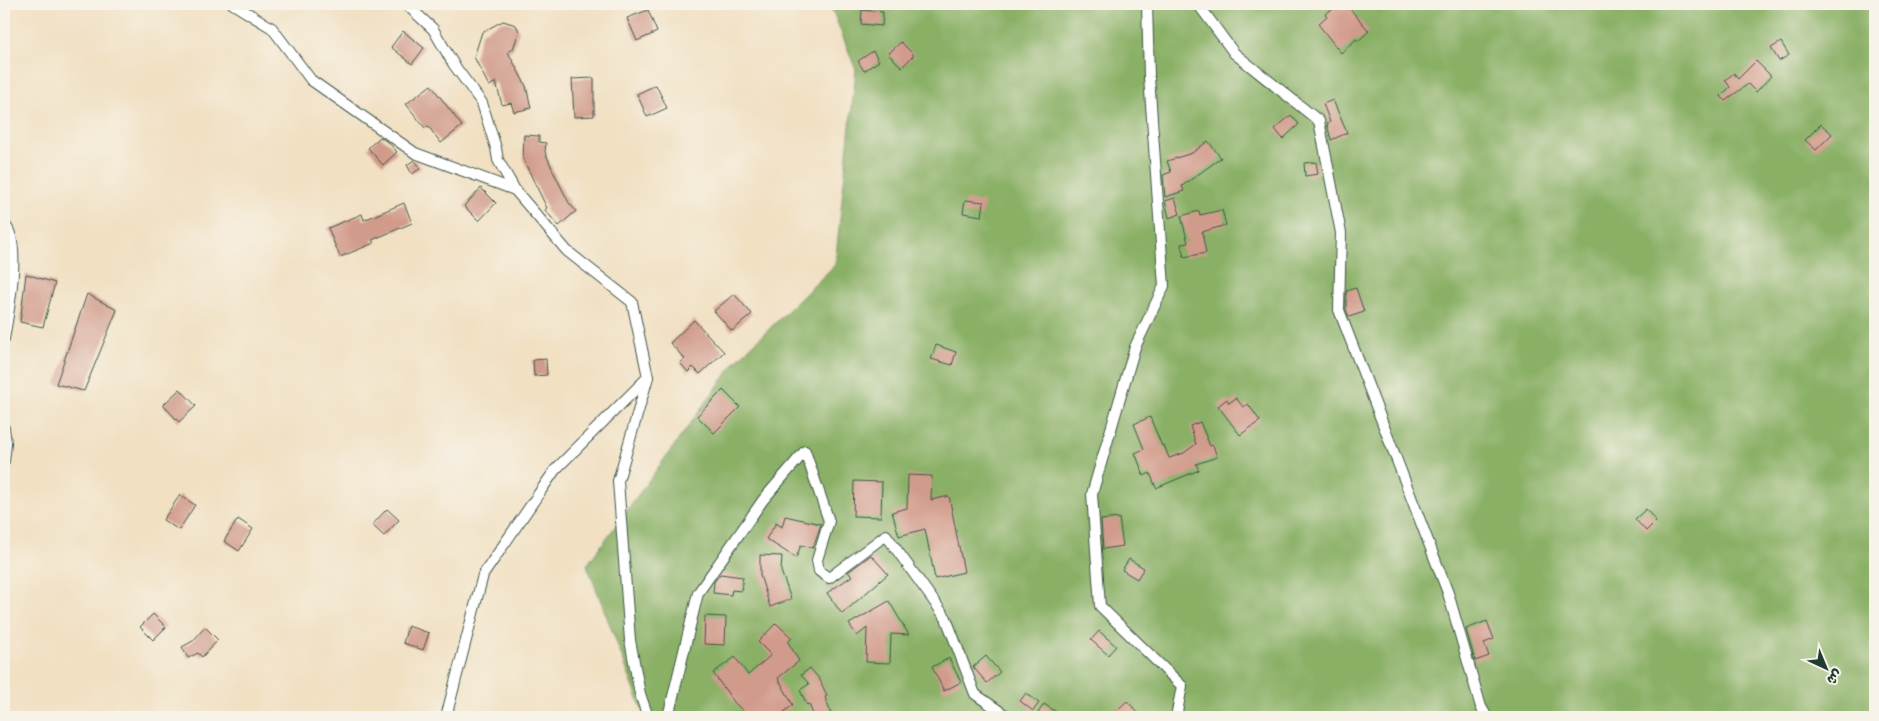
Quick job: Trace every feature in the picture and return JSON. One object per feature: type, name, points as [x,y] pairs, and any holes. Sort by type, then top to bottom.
[{"type":"street","points":[[233,4],[272,28],[311,80],[415,153],[515,190]]},
{"type":"street","points":[[406,4],[433,29],[454,65],[482,103],[494,139],[498,160],[515,190],[567,250],[632,302],[648,377],[618,481],[630,640],[640,694],[648,717]]},
{"type":"street","points":[[1147,4],[1149,77],[1164,286],[1135,347],[1092,494],[1100,606],[1182,686],[1176,717]]},
{"type":"street","points":[[1198,4],[1234,53],[1319,121],[1341,233],[1339,310],[1448,593],[1481,707],[1487,717]]},
{"type":"street","points":[[4,224],[8,227],[15,259],[4,339]]},
{"type":"street","points":[[446,717],[483,575],[555,470],[648,377]]},
{"type":"street","points":[[4,428],[6,443],[4,461]]},
{"type":"street","points":[[668,717],[698,593],[764,500],[805,450],[829,521],[817,560],[819,572],[829,578],[886,535],[946,618],[975,694],[1008,717]]},
{"type":"green space","points":[[830,4],[1875,4],[1875,717],[645,717],[587,565],[736,361],[835,265],[856,70]]},
{"type":"building","points":[[1340,4],[1346,4],[1369,31],[1358,41],[1356,39],[1341,53],[1318,24],[1327,16],[1325,14]]},
{"type":"building","points":[[648,10],[657,32],[637,41],[627,18]]},
{"type":"building","points":[[862,10],[883,12],[882,26],[861,24]]},
{"type":"building","points":[[503,21],[516,25],[519,31],[513,49],[508,52],[526,86],[531,108],[514,112],[511,103],[502,105],[496,82],[489,86],[474,57],[482,32]]},
{"type":"building","points":[[403,31],[424,48],[412,64],[391,47]]},
{"type":"building","points":[[901,42],[914,55],[902,67],[888,54]]},
{"type":"building","points":[[1781,42],[1789,55],[1779,61],[1771,48]]},
{"type":"building","points":[[873,51],[879,61],[864,71],[858,61]]},
{"type":"building","points":[[1756,61],[1771,76],[1756,92],[1748,84],[1725,101],[1721,96],[1730,87],[1725,80],[1734,73],[1738,79]]},
{"type":"building","points":[[594,78],[594,116],[574,117],[572,79]]},
{"type":"building","points":[[431,85],[462,126],[441,143],[428,126],[425,128],[406,104]]},
{"type":"building","points":[[656,85],[667,108],[647,117],[637,94]]},
{"type":"building","points":[[1333,100],[1347,133],[1331,140],[1327,124],[1330,122],[1323,104]]},
{"type":"building","points":[[1291,115],[1299,124],[1283,139],[1275,129]]},
{"type":"building","points":[[1821,124],[1832,134],[1816,150],[1805,140]]},
{"type":"building","points":[[524,135],[539,136],[539,142],[546,143],[545,152],[554,173],[569,203],[576,211],[559,226],[545,210],[547,208],[523,159]]},
{"type":"building","points":[[380,137],[397,152],[383,165],[368,148]]},
{"type":"building","points":[[1208,141],[1221,158],[1182,186],[1184,191],[1165,197],[1163,175],[1171,172],[1167,161],[1192,153]]},
{"type":"building","points":[[414,160],[421,168],[412,174],[407,165]]},
{"type":"building","points":[[1316,162],[1318,174],[1305,176],[1304,163]]},
{"type":"building","points":[[481,188],[496,203],[479,221],[464,206]]},
{"type":"building","points":[[1175,198],[1180,214],[1169,218],[1165,201]]},
{"type":"building","points":[[965,200],[984,202],[982,216],[963,213]]},
{"type":"building","points":[[404,203],[412,223],[372,240],[374,243],[340,257],[328,228],[362,214],[364,220]]},
{"type":"building","points":[[1222,210],[1226,225],[1202,232],[1206,253],[1184,257],[1181,244],[1188,243],[1181,216],[1199,211],[1200,215]]},
{"type":"building","points":[[26,274],[55,283],[43,327],[20,322]]},
{"type":"building","points":[[1356,288],[1364,312],[1349,317],[1346,309],[1346,291]]},
{"type":"building","points":[[87,294],[117,310],[84,391],[56,384]]},
{"type":"building","points":[[734,294],[752,314],[732,331],[714,311]]},
{"type":"building","points":[[694,320],[724,352],[700,374],[693,367],[688,372],[680,363],[685,359],[670,343]]},
{"type":"building","points":[[936,345],[956,352],[952,365],[931,359]]},
{"type":"building","points":[[546,359],[547,375],[534,376],[533,360]]},
{"type":"building","points":[[180,389],[196,406],[179,422],[163,405]]},
{"type":"building","points":[[723,390],[740,407],[714,433],[697,416]]},
{"type":"building","points":[[1236,398],[1243,407],[1248,404],[1260,421],[1240,435],[1218,406],[1227,399],[1229,403]]},
{"type":"building","points":[[1150,417],[1169,458],[1184,453],[1196,444],[1190,426],[1200,422],[1210,446],[1213,445],[1217,457],[1196,464],[1199,470],[1156,488],[1150,473],[1144,476],[1135,453],[1144,449],[1134,424]]},
{"type":"building","points":[[908,475],[932,476],[931,500],[949,496],[964,572],[935,579],[925,529],[899,536],[892,512],[907,508]]},
{"type":"building","points":[[854,481],[882,482],[881,517],[853,516]]},
{"type":"building","points":[[180,495],[195,505],[179,530],[163,520]]},
{"type":"building","points":[[387,509],[399,520],[384,536],[372,525]]},
{"type":"building","points":[[1646,509],[1656,521],[1646,531],[1635,519]]},
{"type":"building","points":[[785,516],[821,524],[813,548],[801,545],[796,558],[766,539],[776,523],[782,527]]},
{"type":"building","points":[[1119,518],[1123,546],[1103,549],[1101,520]]},
{"type":"building","points":[[238,519],[253,529],[239,551],[224,541]]},
{"type":"building","points":[[760,555],[782,556],[781,571],[791,599],[770,607],[760,575]]},
{"type":"building","points":[[871,555],[888,574],[842,614],[827,593],[852,576],[848,572]]},
{"type":"building","points":[[1129,559],[1144,568],[1137,579],[1122,570]]},
{"type":"building","points":[[720,574],[743,577],[741,591],[732,590],[731,595],[713,593],[714,582]]},
{"type":"building","points":[[889,601],[909,635],[891,634],[890,663],[866,662],[867,628],[857,636],[849,624]]},
{"type":"building","points":[[153,614],[166,627],[153,640],[140,627]]},
{"type":"building","points":[[705,616],[726,617],[725,645],[704,644]]},
{"type":"building","points":[[1487,621],[1494,639],[1484,643],[1489,656],[1475,661],[1466,629]]},
{"type":"building","points":[[776,623],[792,638],[788,642],[799,661],[778,678],[793,705],[784,712],[788,717],[749,717],[734,702],[713,673],[735,657],[748,675],[771,655],[758,642]]},
{"type":"building","points":[[408,626],[429,633],[423,650],[403,643]]},
{"type":"building","points":[[205,627],[218,640],[202,657],[198,653],[188,658],[182,647],[193,641]]},
{"type":"building","points":[[1099,631],[1116,646],[1108,655],[1091,640]]},
{"type":"building","points":[[986,656],[1000,672],[987,683],[973,667]]},
{"type":"building","points":[[949,658],[961,682],[944,691],[932,667]]},
{"type":"building","points":[[810,668],[820,680],[827,696],[825,697],[832,717],[814,717],[809,704],[807,705],[800,690],[809,684],[801,675]]},
{"type":"building","points":[[1026,693],[1039,703],[1033,711],[1020,701]]},
{"type":"building","points":[[1127,701],[1142,717],[1109,717]]},
{"type":"building","points":[[1044,704],[1064,717],[1044,717],[1038,713]]}]
